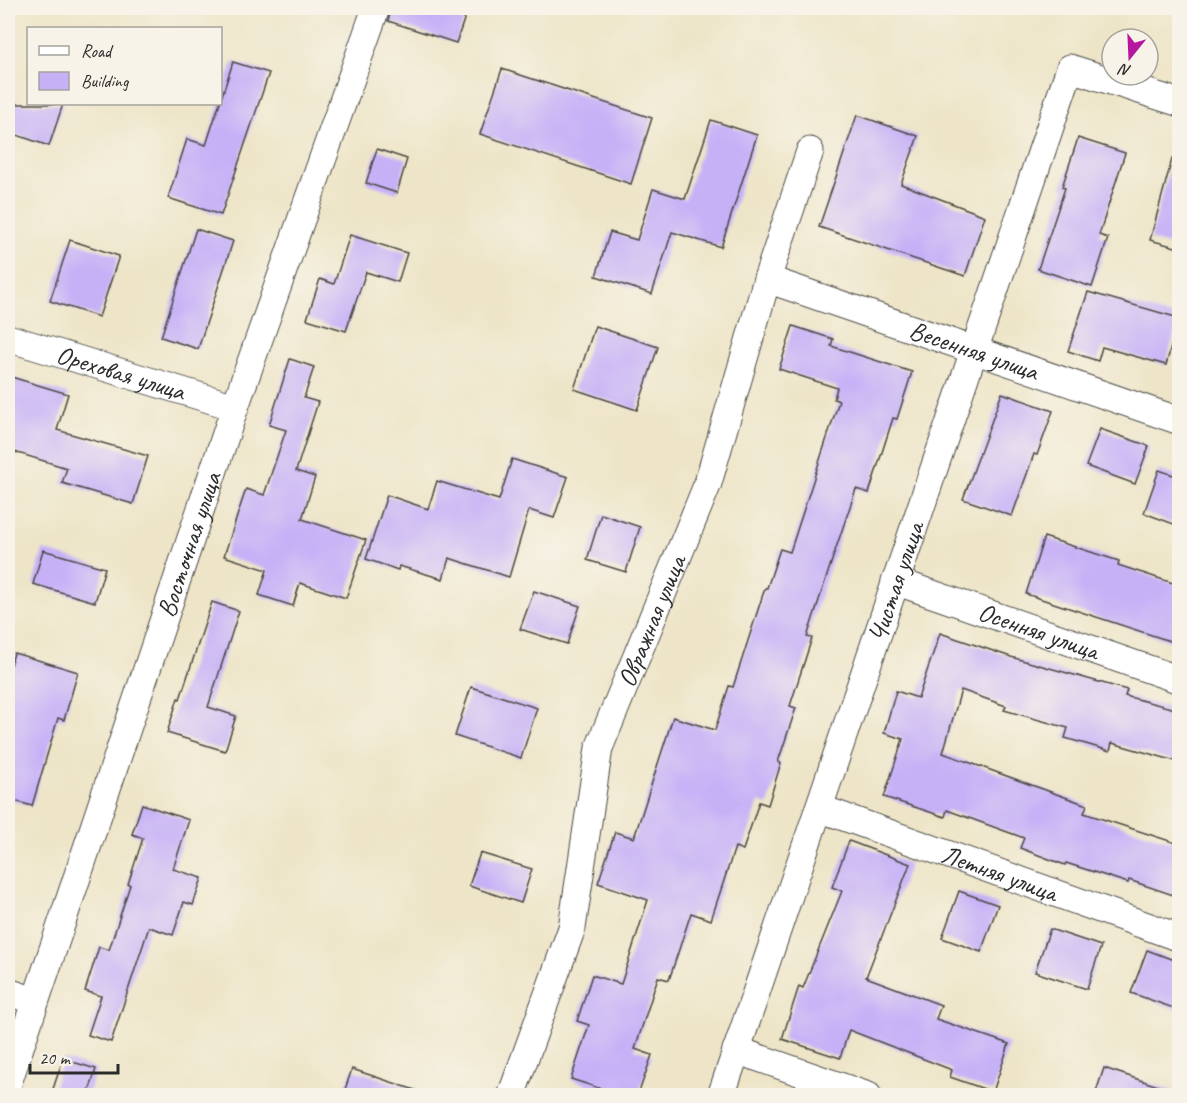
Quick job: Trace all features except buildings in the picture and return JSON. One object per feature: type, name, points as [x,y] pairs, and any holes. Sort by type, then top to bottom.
[{"type":"street","name":"Восточная улица","points":[[8,1083],[235,407],[376,8]]},
{"type":"street","name":"Чистая улица","points":[[721,1095],[1070,68],[1179,103]]},
{"type":"street","name":"Овражная улица","points":[[511,1095],[572,928],[599,748],[708,483],[767,279],[810,151]]},
{"type":"street","name":"Весенняя улица","points":[[767,279],[1179,421]]},
{"type":"street","name":"Ореховая улица","points":[[8,338],[235,407]]},
{"type":"street","name":"Осенняя улица","points":[[896,581],[1179,680]]},
{"type":"street","name":"Летняя улица","points":[[819,808],[1179,938]]},
{"type":"street","points":[[8,992],[36,1001]]},
{"type":"street","points":[[736,1050],[868,1095]]}]
